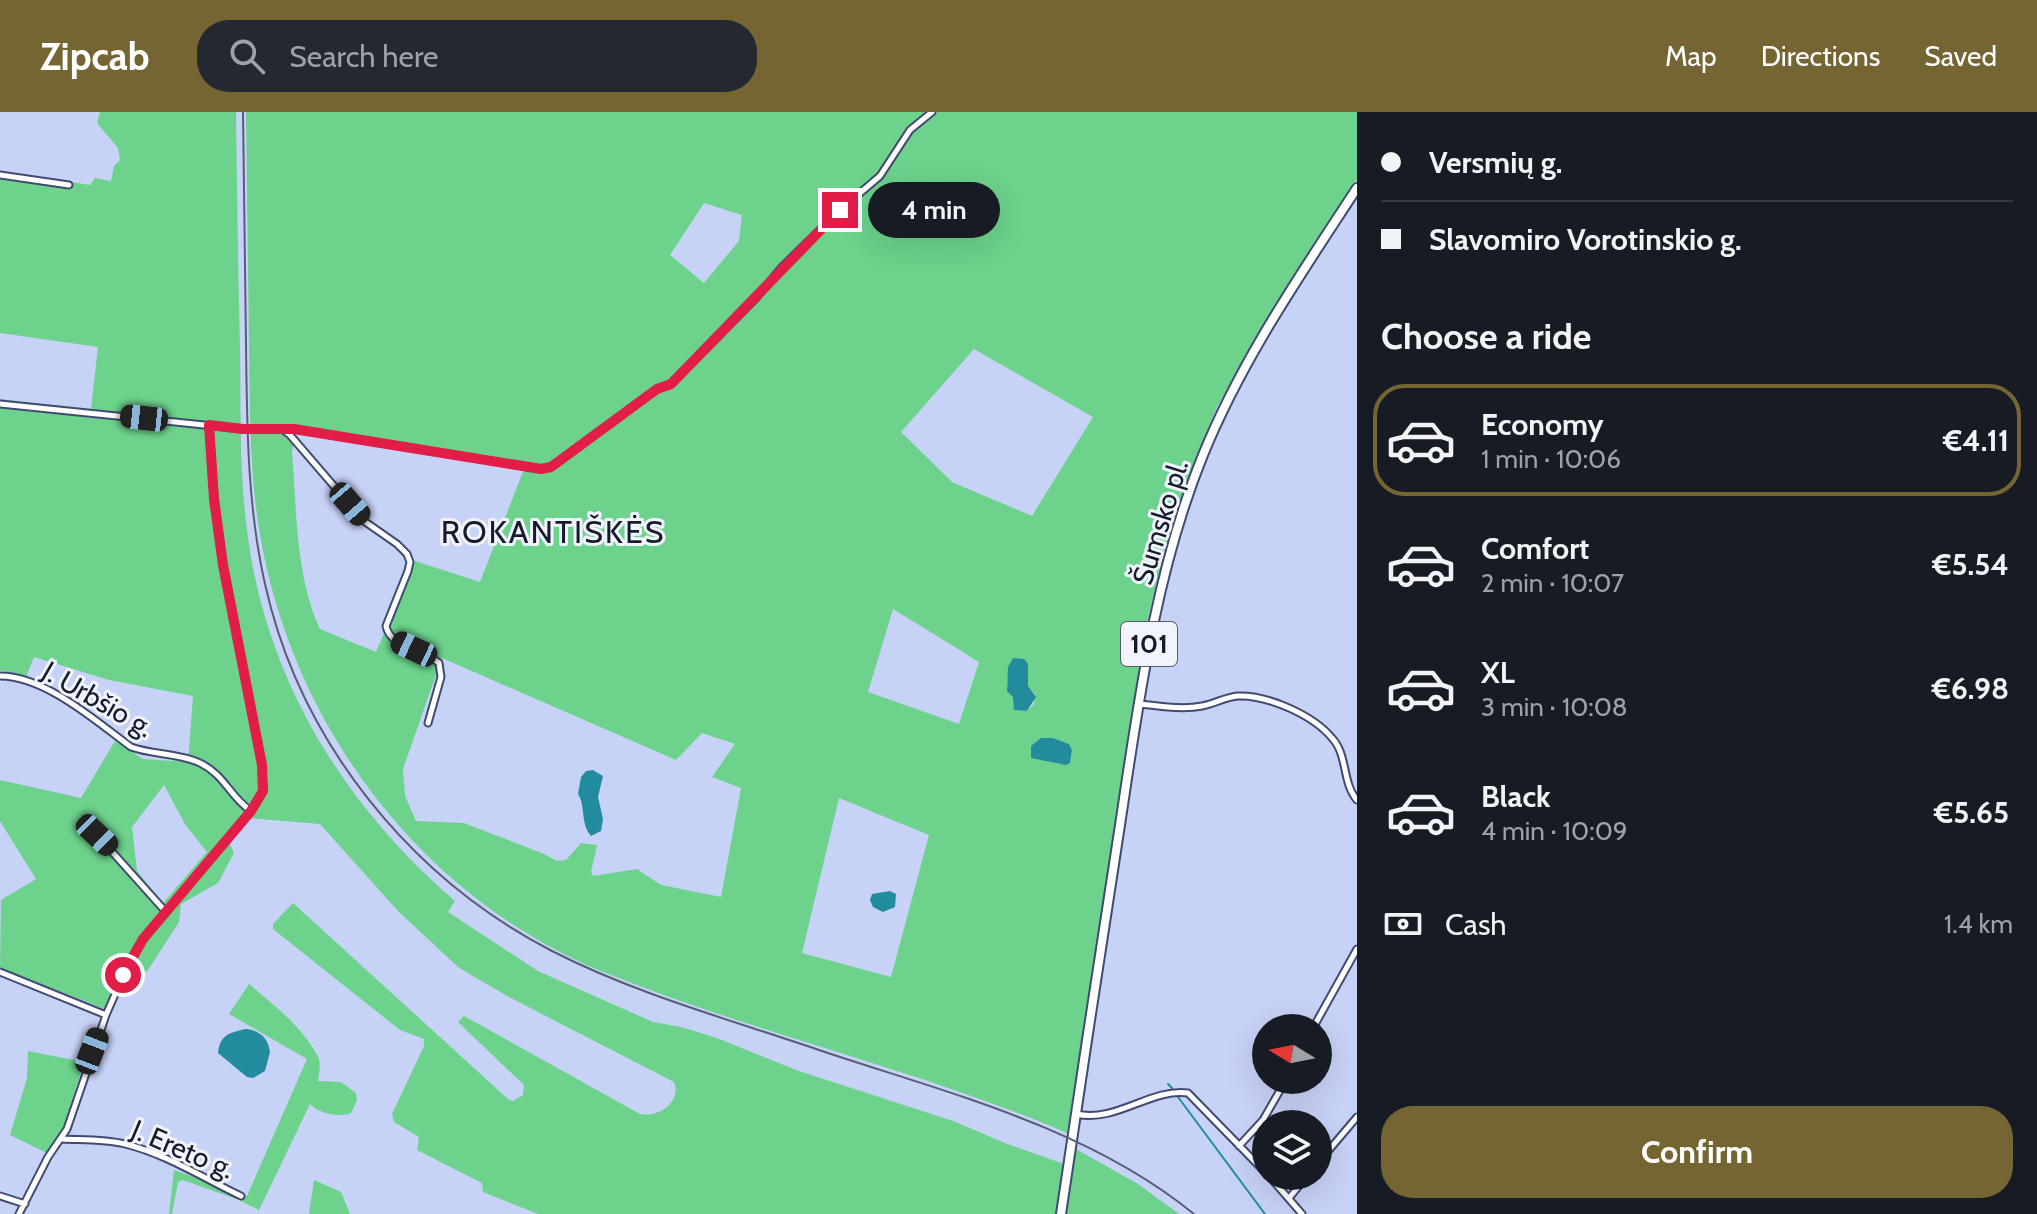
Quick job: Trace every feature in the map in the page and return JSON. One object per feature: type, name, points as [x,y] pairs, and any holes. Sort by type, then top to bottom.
[{"type":"main road","name":"Šumsko pl.","points":[[1061,1214],[1139,703],[1167,563],[1216,425],[1265,331],[1357,188]]},
{"type":"street","points":[[0,404],[243,429],[281,429],[541,469],[551,467],[657,389],[671,384],[800,249],[880,176],[910,130],[932,112]]},
{"type":"street","points":[[0,175],[69,185]]},
{"type":"street","points":[[19,1214],[48,1157],[62,1139],[106,1015],[129,962],[143,939],[260,798],[264,781],[223,565],[209,425]]},
{"type":"street","points":[[281,429],[290,435],[364,521],[407,554],[410,562],[408,571],[386,626],[394,640],[439,663],[441,677],[428,723]]},
{"type":"street","name":"J. Urbšio g.","points":[[0,676],[18,678],[52,692],[131,747],[146,753],[201,763],[221,777],[242,805],[251,811]]},
{"type":"street","points":[[1139,703],[1192,707],[1244,696],[1290,708],[1329,734],[1337,744],[1350,790],[1357,800]]},
{"type":"street","points":[[97,835],[166,912]]},
{"type":"street","points":[[1321,1014],[1357,949]]},
{"type":"street","points":[[0,972],[106,1015]]},
{"type":"street","points":[[1076,1114],[1102,1117],[1173,1093],[1188,1093],[1252,1159]]},
{"type":"street","points":[[1239,1146],[1263,1120],[1278,1094]]},
{"type":"street","points":[[1332,1146],[1357,1117]]},
{"type":"street","name":"J. Ereto g.","points":[[62,1139],[108,1141],[141,1148],[241,1196]]},
{"type":"street","points":[[1283,1190],[1302,1214]]},
{"type":"street","points":[[1290,1197],[1296,1190]]},
{"type":"street","points":[[0,1196],[25,1204]]},
{"type":"green space","points":[[100,112],[236,112],[244,507],[257,584],[271,636],[291,687],[316,735],[378,823],[415,864],[455,901],[448,912],[538,971],[653,1022],[717,1038],[796,1070],[953,1121],[1064,1164],[1056,1214],[538,1214],[483,1192],[482,1183],[417,1150],[419,1137],[394,1122],[392,1114],[424,1046],[424,1039],[400,1030],[273,929],[273,924],[293,903],[509,1100],[523,1095],[524,1085],[458,1022],[464,1016],[640,1114],[654,1114],[667,1107],[675,1096],[674,1082],[507,996],[458,967],[398,911],[320,824],[249,818],[229,842],[234,853],[218,883],[181,904],[179,922],[148,970],[142,974],[121,971],[105,1009],[0,968],[1,900],[36,879],[0,821],[0,780],[81,798],[115,741],[143,759],[188,762],[193,696],[109,680],[34,657],[26,677],[0,670],[0,399],[91,409],[98,347],[0,333],[0,171],[90,185],[95,178],[111,181],[114,166],[120,160],[118,148],[97,123]],"holes":[[[164,785],[185,824],[207,852],[163,903],[137,871],[132,827]]]},
{"type":"green space","points":[[246,112],[1357,112],[1357,179],[1246,355],[1217,407],[1197,454],[1165,549],[1149,613],[1135,696],[1067,1133],[1011,1110],[721,1015],[606,973],[540,941],[480,901],[426,854],[378,800],[337,741],[304,678],[278,610],[261,540],[251,442]],"holes":[[[704,203],[742,215],[739,241],[704,283],[670,255]],[[974,349],[1093,417],[1032,516],[952,482],[901,432]],[[295,434],[395,441],[526,464],[480,582],[415,561],[376,652],[320,629],[301,565],[292,452]],[[893,609],[979,662],[959,724],[868,692]],[[442,658],[676,760],[702,733],[735,744],[712,777],[741,788],[721,897],[661,885],[637,869],[593,876],[591,872],[597,845],[581,843],[566,860],[557,861],[464,823],[416,821],[405,796],[403,769]],[[1009,673],[1027,680],[1028,687],[1035,694],[1034,704],[1027,711],[1014,710],[1015,701],[1007,684]],[[1053,738],[1069,744],[1072,750],[1070,763],[1060,764],[1045,759]],[[839,798],[929,835],[891,977],[802,953]]]},
{"type":"green space","points":[[249,984],[304,1035],[319,1061],[318,1081],[341,1082],[356,1093],[357,1100],[351,1113],[341,1115],[323,1112],[310,1104],[259,1210],[183,1180],[178,1182],[172,1214],[169,1214],[174,1170],[247,1196],[307,1059],[229,1014]]},
{"type":"green space","points":[[28,1051],[84,1062],[64,1126],[47,1153],[10,1135],[27,1078]]},
{"type":"green space","points":[[1074,1148],[1138,1184],[1179,1214],[1065,1214]]},
{"type":"green space","points":[[314,1180],[341,1192],[350,1214],[309,1214]]},
{"type":"shaded area","points":[[1013,658],[1024,659],[1028,664],[1028,686],[1036,697],[1027,711],[1014,710],[1013,697],[1007,691],[1008,667]]},
{"type":"shaded area","points":[[1041,738],[1053,738],[1069,744],[1072,750],[1070,763],[1066,765],[1031,758],[1031,746]]},
{"type":"shaded area","points":[[593,770],[603,776],[598,797],[603,819],[601,831],[591,836],[585,826],[578,794],[581,777],[586,771]]},
{"type":"shaded area","points":[[890,891],[896,894],[895,907],[883,912],[873,907],[870,900],[872,894]]},
{"type":"shaded area","points":[[245,1029],[262,1036],[270,1052],[265,1071],[253,1078],[247,1077],[218,1053],[226,1036]]},
{"type":"waterway","points":[[1168,1084],[1172,1088]]},
{"type":"waterway","points":[[1178,1097],[1265,1214]]},
{"type":"railway","points":[[243,112],[248,434],[251,494],[259,554],[282,642],[304,697],[333,750],[368,799],[408,844],[452,885],[500,920],[552,951],[682,1005],[1013,1115],[1108,1157],[1152,1183],[1194,1214]]},
{"type":"district","name":"ROKANTIŠKĖS","points":[[553,531]]},
{"type":"route","points":[[123,975],[143,939],[251,811],[263,791],[262,765],[223,565],[209,425],[294,429],[541,469],[551,467],[657,389],[671,384],[840,210]]}]
